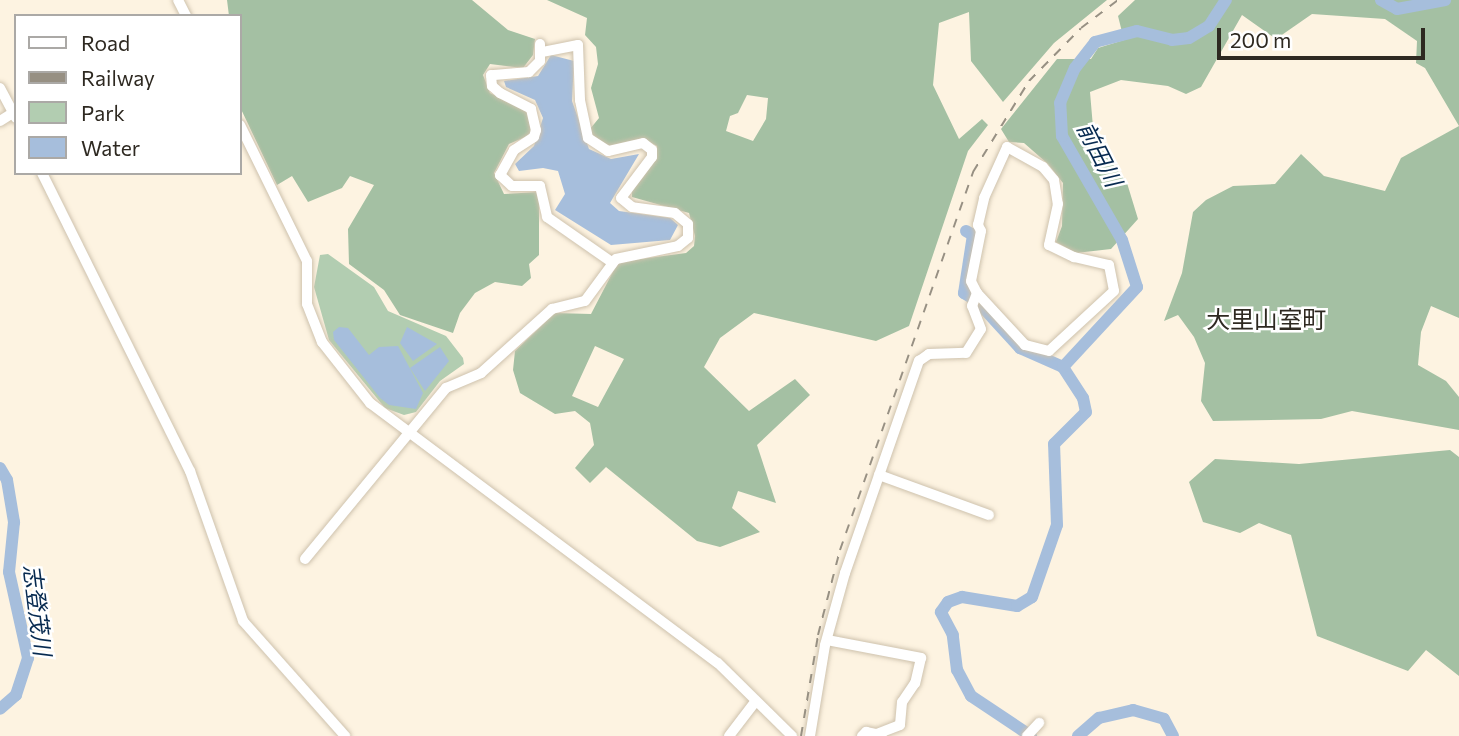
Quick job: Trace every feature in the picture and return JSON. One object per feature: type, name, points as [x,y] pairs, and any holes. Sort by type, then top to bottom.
[{"type":"street","points":[[305,559],[446,388],[481,373],[552,309],[585,301],[613,263],[622,256],[678,246],[688,238],[688,224],[675,213],[626,204],[622,191],[646,166],[652,150],[643,143],[608,151],[593,145],[580,100],[581,50],[578,45],[541,48],[529,72],[491,75],[492,86],[500,93],[531,109],[536,130],[534,137],[514,150],[500,175],[512,186],[540,186],[547,217],[613,263]]},
{"type":"street","points":[[0,88],[14,116],[0,121]]},
{"type":"street","points":[[242,129],[307,261],[307,304],[322,342],[384,418],[413,431],[718,663],[792,736]]},
{"type":"street","points":[[810,736],[827,640],[879,475],[921,357],[966,353],[981,329],[971,281],[980,213],[1007,147],[1043,167],[1054,180],[1058,204],[1049,245],[1074,257],[1109,265],[1114,291],[1049,351],[1025,345],[975,297]]},
{"type":"street","points":[[43,175],[190,471],[243,621],[345,736]]},
{"type":"street","points":[[879,475],[989,515]]},
{"type":"street","points":[[827,640],[921,658],[915,683],[902,702],[900,725],[868,735]]},
{"type":"street","points":[[729,736],[755,702]]},
{"type":"street","points":[[868,735],[889,736]]},
{"type":"green space","points":[[227,0],[472,0],[508,30],[535,39],[533,55],[523,68],[490,64],[483,75],[490,93],[527,111],[532,134],[509,144],[494,173],[504,194],[539,192],[539,255],[529,264],[531,278],[522,286],[495,282],[475,293],[460,313],[453,333],[400,315],[384,290],[349,264],[348,229],[374,185],[350,176],[342,188],[308,202],[292,176],[277,185],[242,111],[242,14],[229,14]]},
{"type":"green space","points":[[547,0],[1107,0],[1054,43],[1003,102],[971,61],[969,12],[939,23],[933,85],[959,139],[982,119],[988,125],[968,151],[909,326],[876,341],[754,313],[720,338],[704,367],[749,411],[795,379],[810,395],[757,445],[776,503],[738,491],[732,508],[760,532],[720,547],[697,541],[606,467],[590,483],[575,468],[594,445],[590,423],[575,411],[555,414],[520,393],[513,370],[515,351],[555,313],[591,314],[618,262],[686,253],[694,246],[695,236],[689,213],[632,197],[632,188],[657,158],[657,146],[644,139],[606,147],[595,142],[590,129],[599,118],[591,88],[598,64],[596,47],[585,35],[587,18]],"holes":[[[747,95],[768,98],[766,119],[753,141],[726,131],[730,116],[738,113]],[[595,346],[624,359],[598,407],[572,396]]]},
{"type":"green space","points":[[1135,0],[1459,0],[1459,126],[1425,68],[1416,63],[1417,41],[1385,19],[1312,14],[1276,39],[1242,15],[1201,87],[1186,94],[1168,86],[1121,80],[1090,92],[1094,139],[1127,183],[1138,219],[1111,249],[1076,253],[1056,242],[1062,226],[1063,183],[1048,164],[1024,143],[1009,142],[1001,129],[1057,59],[1091,59],[1098,48],[1124,40],[1118,16]]},
{"type":"green space","points":[[1459,126],[1459,318],[1431,306],[1421,332],[1418,365],[1446,381],[1459,397],[1459,430],[1352,411],[1321,419],[1213,421],[1201,401],[1205,363],[1194,337],[1178,315],[1164,321],[1182,273],[1193,212],[1206,200],[1233,186],[1275,184],[1301,154],[1324,176],[1385,191],[1401,158]]},
{"type":"green space","points":[[328,254],[374,287],[388,311],[446,336],[463,358],[464,364],[440,381],[416,412],[404,415],[385,408],[329,340],[314,287],[320,255]]},
{"type":"green space","points":[[1450,450],[1459,457],[1459,676],[1426,650],[1408,671],[1317,636],[1291,535],[1259,523],[1240,533],[1203,522],[1189,482],[1215,459],[1299,464]]},
{"type":"water","points":[[551,55],[574,61],[572,101],[589,149],[611,159],[639,154],[610,203],[619,211],[670,218],[678,225],[670,240],[611,245],[555,210],[565,194],[558,171],[543,168],[519,171],[515,164],[534,146],[543,118],[535,100],[506,87],[504,81],[538,76]]},
{"type":"water","points":[[339,327],[348,328],[369,355],[379,347],[398,346],[423,393],[416,409],[389,405],[380,398],[334,340],[333,332]]},
{"type":"water","points":[[407,327],[437,344],[413,361],[400,343]]},
{"type":"water","points":[[440,347],[449,361],[425,391],[410,368]]},
{"type":"waterway","name":"前田川","points":[[1031,736],[971,696],[957,670],[953,635],[941,612],[948,602],[962,597],[1017,606],[1032,597],[1057,525],[1054,444],[1086,412],[1083,398],[1063,367],[1137,287],[1122,240],[1062,136],[1060,103],[1075,68],[1095,42],[1137,31],[1172,40],[1189,38],[1209,26],[1226,0]]},
{"type":"waterway","name":"前田川","points":[[1381,0],[1397,9],[1445,0]]},
{"type":"waterway","name":"前田川","points":[[966,231],[973,235],[964,293],[977,301],[1020,348],[1063,367]]},
{"type":"waterway","name":"志登茂川","points":[[0,468],[7,480],[14,522],[9,572],[28,658],[16,695],[0,709]]},
{"type":"waterway","name":"前田川","points":[[1078,736],[1099,718],[1133,710],[1164,719],[1173,736]]},
{"type":"railway","points":[[801,736],[818,635],[840,550],[973,172],[1029,81],[1081,28],[1118,0]]},
{"type":"district","name":"大里山室町","points":[[1266,319]]}]
